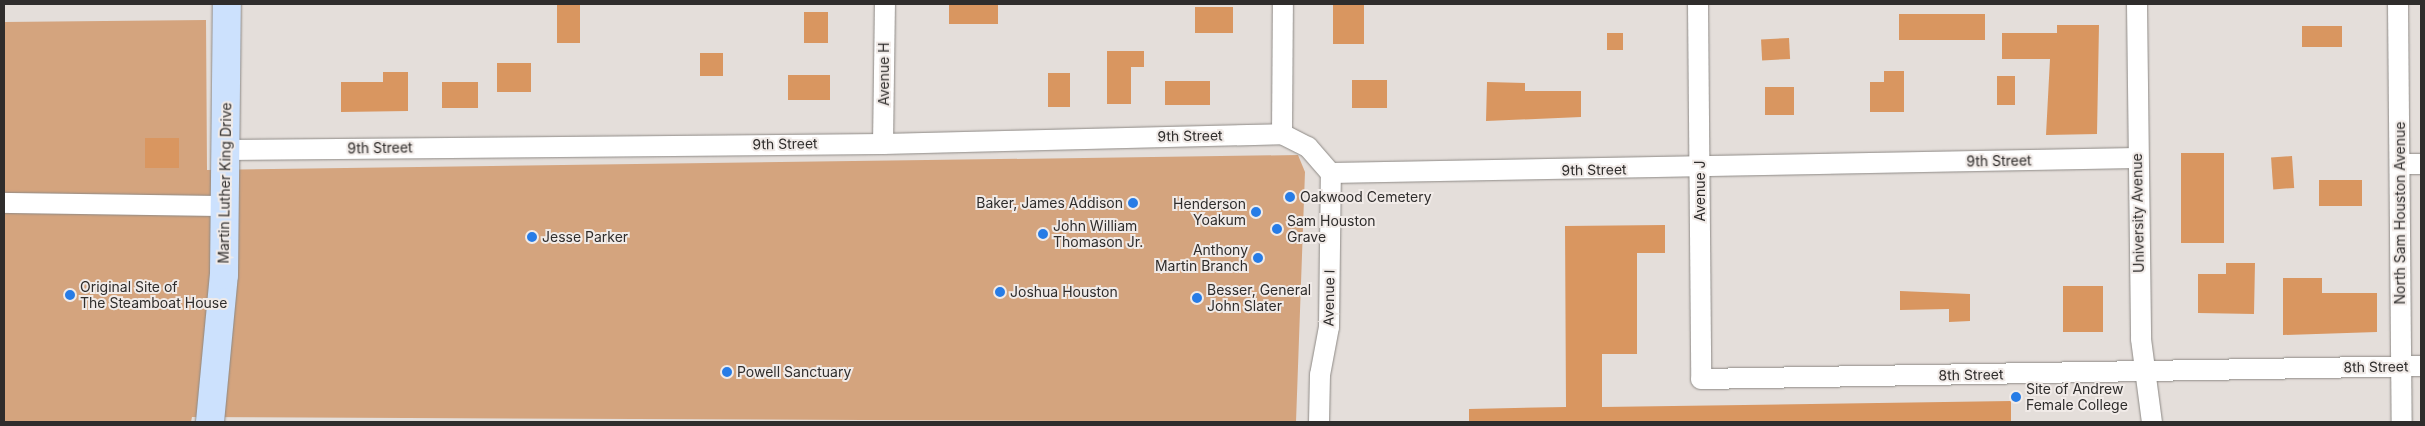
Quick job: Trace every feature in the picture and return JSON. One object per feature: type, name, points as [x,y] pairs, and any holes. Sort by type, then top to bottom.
[{"type":"street","name":"Martin Luther King Drive","points":[[210,422],[226,206],[227,4]]},
{"type":"street","name":"Avenue H","points":[[884,144],[885,4]]},
{"type":"street","points":[[1282,134],[1283,4]]},
{"type":"street","name":"Avenue J","points":[[1698,4],[1701,378]]},
{"type":"street","name":"University Avenue","points":[[2137,4],[2137,158],[2141,339],[2152,422]]},
{"type":"street","name":"North Sam Houston Avenue","points":[[2398,4],[2402,422]]},
{"type":"street","name":"9th Street","points":[[227,150],[884,144],[1282,134],[1308,147],[1330,174],[2137,158]]},
{"type":"street","points":[[2401,164],[2421,164]]},
{"type":"street","name":"Avenue I","points":[[1320,422],[1320,374],[1330,327],[1330,174]]},
{"type":"street","points":[[4,203],[226,206]]},
{"type":"street","name":"8th Street","points":[[1701,378],[2421,366]]},
{"type":"shaded area","points":[[206,20],[207,170],[1298,155],[1305,172],[1296,422],[192,417],[191,422],[4,422],[4,22]]},
{"type":"building","points":[[557,4],[580,4],[580,43],[557,43]]},
{"type":"building","points":[[949,4],[998,4],[998,24],[949,24]]},
{"type":"building","points":[[1333,4],[1364,4],[1364,44],[1333,44]]},
{"type":"building","points":[[1195,7],[1233,7],[1233,33],[1195,33]]},
{"type":"building","points":[[804,12],[828,12],[828,43],[804,43]]},
{"type":"building","points":[[1899,14],[1985,14],[1985,40],[1899,40]]},
{"type":"building","points":[[2057,25],[2099,25],[2097,134],[2046,135],[2050,59],[2002,59],[2002,33],[2057,33]]},
{"type":"building","points":[[2302,26],[2342,26],[2342,47],[2302,47]]},
{"type":"building","points":[[1607,33],[1623,33],[1623,50],[1607,50]]},
{"type":"building","points":[[1789,38],[1790,59],[1762,60],[1761,39]]},
{"type":"building","points":[[1107,51],[1144,51],[1144,67],[1131,67],[1131,104],[1107,104]]},
{"type":"building","points":[[700,53],[723,53],[723,76],[700,76]]},
{"type":"building","points":[[497,63],[531,63],[531,92],[497,92]]},
{"type":"building","points":[[1884,71],[1904,71],[1904,112],[1870,112],[1870,82],[1884,82]]},
{"type":"building","points":[[383,72],[408,72],[408,111],[341,112],[341,82],[383,82]]},
{"type":"building","points":[[1048,73],[1070,73],[1070,107],[1048,107]]},
{"type":"building","points":[[788,75],[830,75],[830,100],[788,100]]},
{"type":"building","points":[[1997,76],[2015,76],[2015,105],[1997,105]]},
{"type":"building","points":[[1352,80],[1387,80],[1387,108],[1352,108]]},
{"type":"building","points":[[1165,81],[1210,81],[1210,105],[1165,105]]},
{"type":"building","points":[[442,82],[478,82],[478,108],[442,108]]},
{"type":"building","points":[[1487,82],[1525,83],[1525,91],[1581,91],[1581,117],[1486,121]]},
{"type":"building","points":[[1765,87],[1794,87],[1794,115],[1765,115]]},
{"type":"building","points":[[145,138],[179,138],[179,168],[145,168]]},
{"type":"building","points":[[2181,153],[2224,153],[2224,243],[2181,243]]},
{"type":"building","points":[[2292,156],[2294,188],[2273,189],[2271,157]]},
{"type":"building","points":[[2319,180],[2362,180],[2362,206],[2319,206]]},
{"type":"building","points":[[1665,225],[1665,253],[1637,253],[1637,354],[1602,354],[1602,407],[2011,401],[2011,422],[1469,422],[1469,409],[1566,407],[1565,226]]},
{"type":"building","points":[[2226,263],[2255,263],[2254,314],[2198,313],[2198,274],[2226,274]]},
{"type":"building","points":[[2283,278],[2322,278],[2322,293],[2377,293],[2377,332],[2283,335]]},
{"type":"building","points":[[2063,286],[2103,286],[2103,332],[2063,332]]},
{"type":"building","points":[[1900,291],[1970,294],[1970,321],[1949,322],[1949,309],[1900,310]]},
{"type":"place","name":"Oakwood Cemetery","points":[[1290,197]]},
{"type":"place","name":"Baker, James Addison","points":[[1133,203]]},
{"type":"place","name":"Henderson Yoakum","points":[[1256,212]]},
{"type":"place","name":"Sam Houston Grave","points":[[1277,229]]},
{"type":"place","name":"John William Thomason Jr.","points":[[1043,234]]},
{"type":"place","name":"Jesse Parker","points":[[532,237]]},
{"type":"place","name":"Anthony Martin Branch","points":[[1258,258]]},
{"type":"place","name":"Joshua Houston","points":[[1000,292]]},
{"type":"place","name":"Original Site of The Steamboat House","points":[[70,295]]},
{"type":"place","name":"Besser, General John Slater","points":[[1197,298]]},
{"type":"place","name":"Powell Sanctuary","points":[[727,372]]},
{"type":"place","name":"Site of Andrew Female College","points":[[2016,397]]}]
